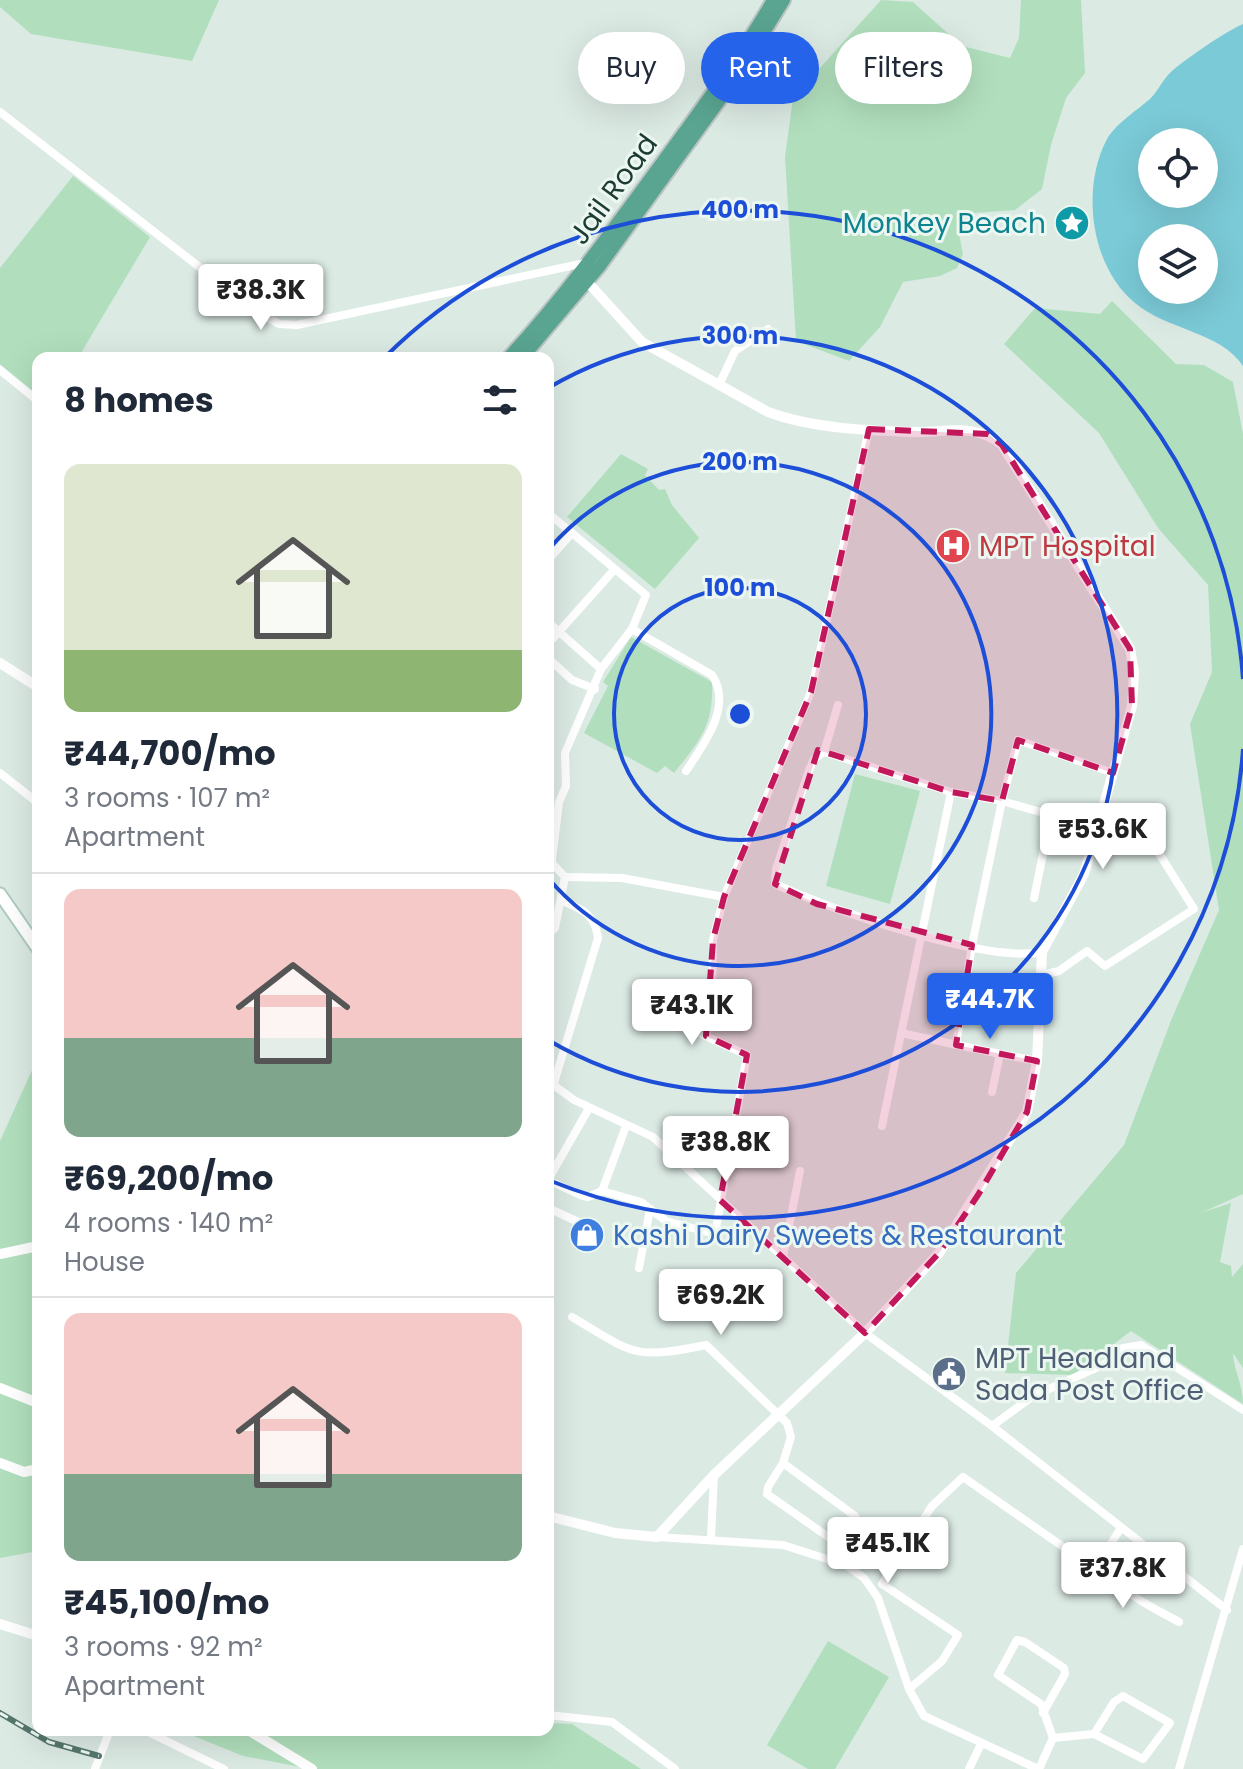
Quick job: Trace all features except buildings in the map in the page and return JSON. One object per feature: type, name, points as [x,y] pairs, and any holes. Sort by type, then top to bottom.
[{"type":"main road","name":"Jail Road","points":[[595,264],[743,51],[773,0]]},
{"type":"main road","name":"Jail Road","points":[[527,352],[738,75],[784,0]]},
{"type":"main road","name":"Jail Road","points":[[514,352],[584,278]]},
{"type":"main road","points":[[0,894],[32,940]]},
{"type":"street","points":[[0,112],[256,311],[279,324],[297,325],[595,264]]},
{"type":"street","points":[[584,278],[642,342],[788,419],[916,433],[969,429],[988,434],[1002,445],[1130,649],[1134,672],[1132,706],[1084,874],[1042,952],[1037,1061],[1027,1112],[939,1253],[865,1333],[714,1475],[657,1537]]},
{"type":"street","points":[[719,385],[735,351],[768,329]]},
{"type":"street","points":[[0,370],[32,396]]},
{"type":"street","points":[[706,1036],[712,1014],[713,940],[724,897],[811,692],[869,429]]},
{"type":"street","points":[[554,518],[646,595],[632,629],[601,669],[565,753],[566,786],[559,802],[554,834]]},
{"type":"street","points":[[554,553],[572,533]]},
{"type":"street","points":[[554,636],[614,570]]},
{"type":"street","points":[[554,627],[601,669]]},
{"type":"street","points":[[632,629],[712,675],[720,688],[720,705],[706,742],[686,771]]},
{"type":"street","points":[[0,663],[32,683]]},
{"type":"street","points":[[554,664],[572,680],[595,689]]},
{"type":"street","points":[[838,705],[824,752],[814,759],[809,770],[776,869],[775,884],[817,904],[919,934],[1021,956],[1042,952]]},
{"type":"street","points":[[956,1045],[972,945],[1018,740],[1113,773]]},
{"type":"street","points":[[824,752],[951,792],[1002,801],[1051,815],[1034,898]]},
{"type":"street","points":[[0,773],[32,798]]},
{"type":"street","points":[[882,1126],[919,934],[951,792]]},
{"type":"street","points":[[1041,975],[1059,971],[1087,951],[1105,966],[1194,909],[1150,839]]},
{"type":"street","points":[[554,865],[565,877],[666,884],[724,897]]},
{"type":"street","points":[[554,929],[565,877]]},
{"type":"street","points":[[554,1072],[598,938],[596,924],[589,915],[562,901]]},
{"type":"street","points":[[554,1183],[588,1197],[602,1191],[641,1202],[666,1221],[715,1234],[747,1055],[651,1011]]},
{"type":"street","points":[[901,1033],[1037,1061]]},
{"type":"street","points":[[992,1092],[1000,1054]]},
{"type":"street","points":[[554,1086],[589,1108],[653,1137],[865,1333],[992,1426],[1227,1610]]},
{"type":"street","points":[[554,1169],[589,1108]]},
{"type":"street","points":[[602,1191],[626,1126]]},
{"type":"street","points":[[783,1257],[800,1171]]},
{"type":"street","points":[[639,1268],[650,1209]]},
{"type":"street","points":[[554,1211],[598,1231]]},
{"type":"street","points":[[0,1254],[32,1247]]},
{"type":"street","points":[[572,1317],[627,1350],[654,1356],[706,1345],[779,1414],[791,1431],[783,1463],[767,1494],[834,1541],[845,1540],[858,1523],[855,1516],[783,1463]]},
{"type":"street","points":[[992,1426],[1033,1396],[1105,1364],[1123,1348],[1141,1345],[1243,1410]]},
{"type":"street","points":[[0,1388],[32,1401]]},
{"type":"street","points":[[0,1463],[24,1472],[32,1470]]},
{"type":"street","points":[[711,1538],[714,1475]]},
{"type":"street","points":[[909,1689],[942,1661],[958,1635],[882,1584],[932,1506],[963,1477],[1072,1553],[1101,1560],[1114,1582],[1137,1600],[1179,1622]]},
{"type":"street","points":[[554,1518],[615,1533],[783,1545],[818,1553],[846,1565],[864,1578],[878,1598],[909,1689],[924,1716],[1039,1769],[1053,1738],[1043,1713],[1038,1699],[998,1675],[1017,1640],[1064,1668],[1065,1674],[1043,1713]]},
{"type":"street","points":[[1101,1560],[1120,1529]]},
{"type":"street","points":[[1179,1769],[1243,1549]]},
{"type":"street","points":[[0,1624],[32,1634]]},
{"type":"street","points":[[1053,1738],[1094,1734],[1143,1759],[1170,1723],[1123,1696],[1114,1702],[1094,1734]]},
{"type":"street","points":[[554,1716],[612,1722],[675,1769]]},
{"type":"street","points":[[95,1769],[108,1736]]},
{"type":"street","points":[[156,1736],[224,1769]]},
{"type":"street","points":[[258,1736],[312,1769]]},
{"type":"street","points":[[969,1769],[981,1744]]},
{"type":"highlighted area","points":[[869,429],[988,434],[1002,445],[1130,649],[1132,706],[1113,773],[1018,740],[1002,801],[951,792],[818,750],[775,884],[817,904],[972,945],[956,1045],[1037,1061],[1027,1112],[978,1195],[939,1253],[865,1333],[720,1200],[747,1055],[706,1036],[713,940],[724,897],[811,692]]},
{"type":"green space","points":[[0,0],[219,0],[192,61],[31,34],[0,7]]},
{"type":"green space","points":[[881,0],[913,2],[946,32],[852,32]]},
{"type":"green space","points":[[1021,0],[1081,0],[1085,73],[1066,98],[1051,145],[1042,189],[1015,210],[974,213],[959,234],[963,254],[957,268],[940,276],[903,282],[880,327],[849,361],[796,341],[785,157],[792,104],[819,104],[819,69],[835,51],[835,104],[972,104],[972,48],[1010,58],[1019,38]]},
{"type":"green space","points":[[73,176],[150,237],[82,352],[32,352],[32,390],[0,364],[0,268]]},
{"type":"green space","points":[[1112,301],[1176,364],[1204,365],[1233,382],[1243,434],[1243,1194],[1203,1212],[1231,1203],[1220,1262],[1231,1266],[1232,1277],[1243,1264],[1243,1368],[1233,1353],[1243,1404],[1131,1331],[1073,1375],[1005,1373],[1016,1273],[1124,1145],[1172,1018],[1219,910],[1190,724],[1212,672],[1208,585],[1158,528],[1099,433],[1004,344],[1035,308],[1100,314]]},
{"type":"green space","points":[[621,454],[648,469],[645,475],[659,490],[665,489],[672,505],[699,538],[655,589],[567,517]]},
{"type":"green space","points":[[631,637],[712,682],[711,710],[704,732],[674,773],[665,766],[657,773],[584,733],[608,686],[603,682]]},
{"type":"green space","points":[[855,774],[920,791],[890,904],[826,886]]},
{"type":"green space","points":[[32,1070],[32,1552],[0,1558],[0,1141]]},
{"type":"green space","points":[[828,1641],[889,1677],[835,1769],[808,1769],[767,1745]]},
{"type":"green space","points":[[554,1723],[572,1724],[641,1769],[311,1769],[243,1756],[194,1736],[554,1736]]},
{"type":"water","points":[[1243,24],[1243,366],[1208,338],[1162,319],[1135,303],[1120,288],[1108,269],[1095,227],[1094,182],[1106,141],[1120,124],[1150,99],[1174,70],[1204,47]]},
{"type":"railway","points":[[0,1713],[32,1732]]},
{"type":"railway","points":[[39,1736],[49,1742],[99,1756]]},
{"type":"place","name":"Monkey Beach","points":[[1072,223]]},
{"type":"place","name":"MPT Hospital","points":[[953,546]]},
{"type":"place","name":"Kashi Dairy Sweets & Restaurant","points":[[587,1235]]},
{"type":"place","name":"MPT Headland Sada Post Office","points":[[949,1374]]}]
